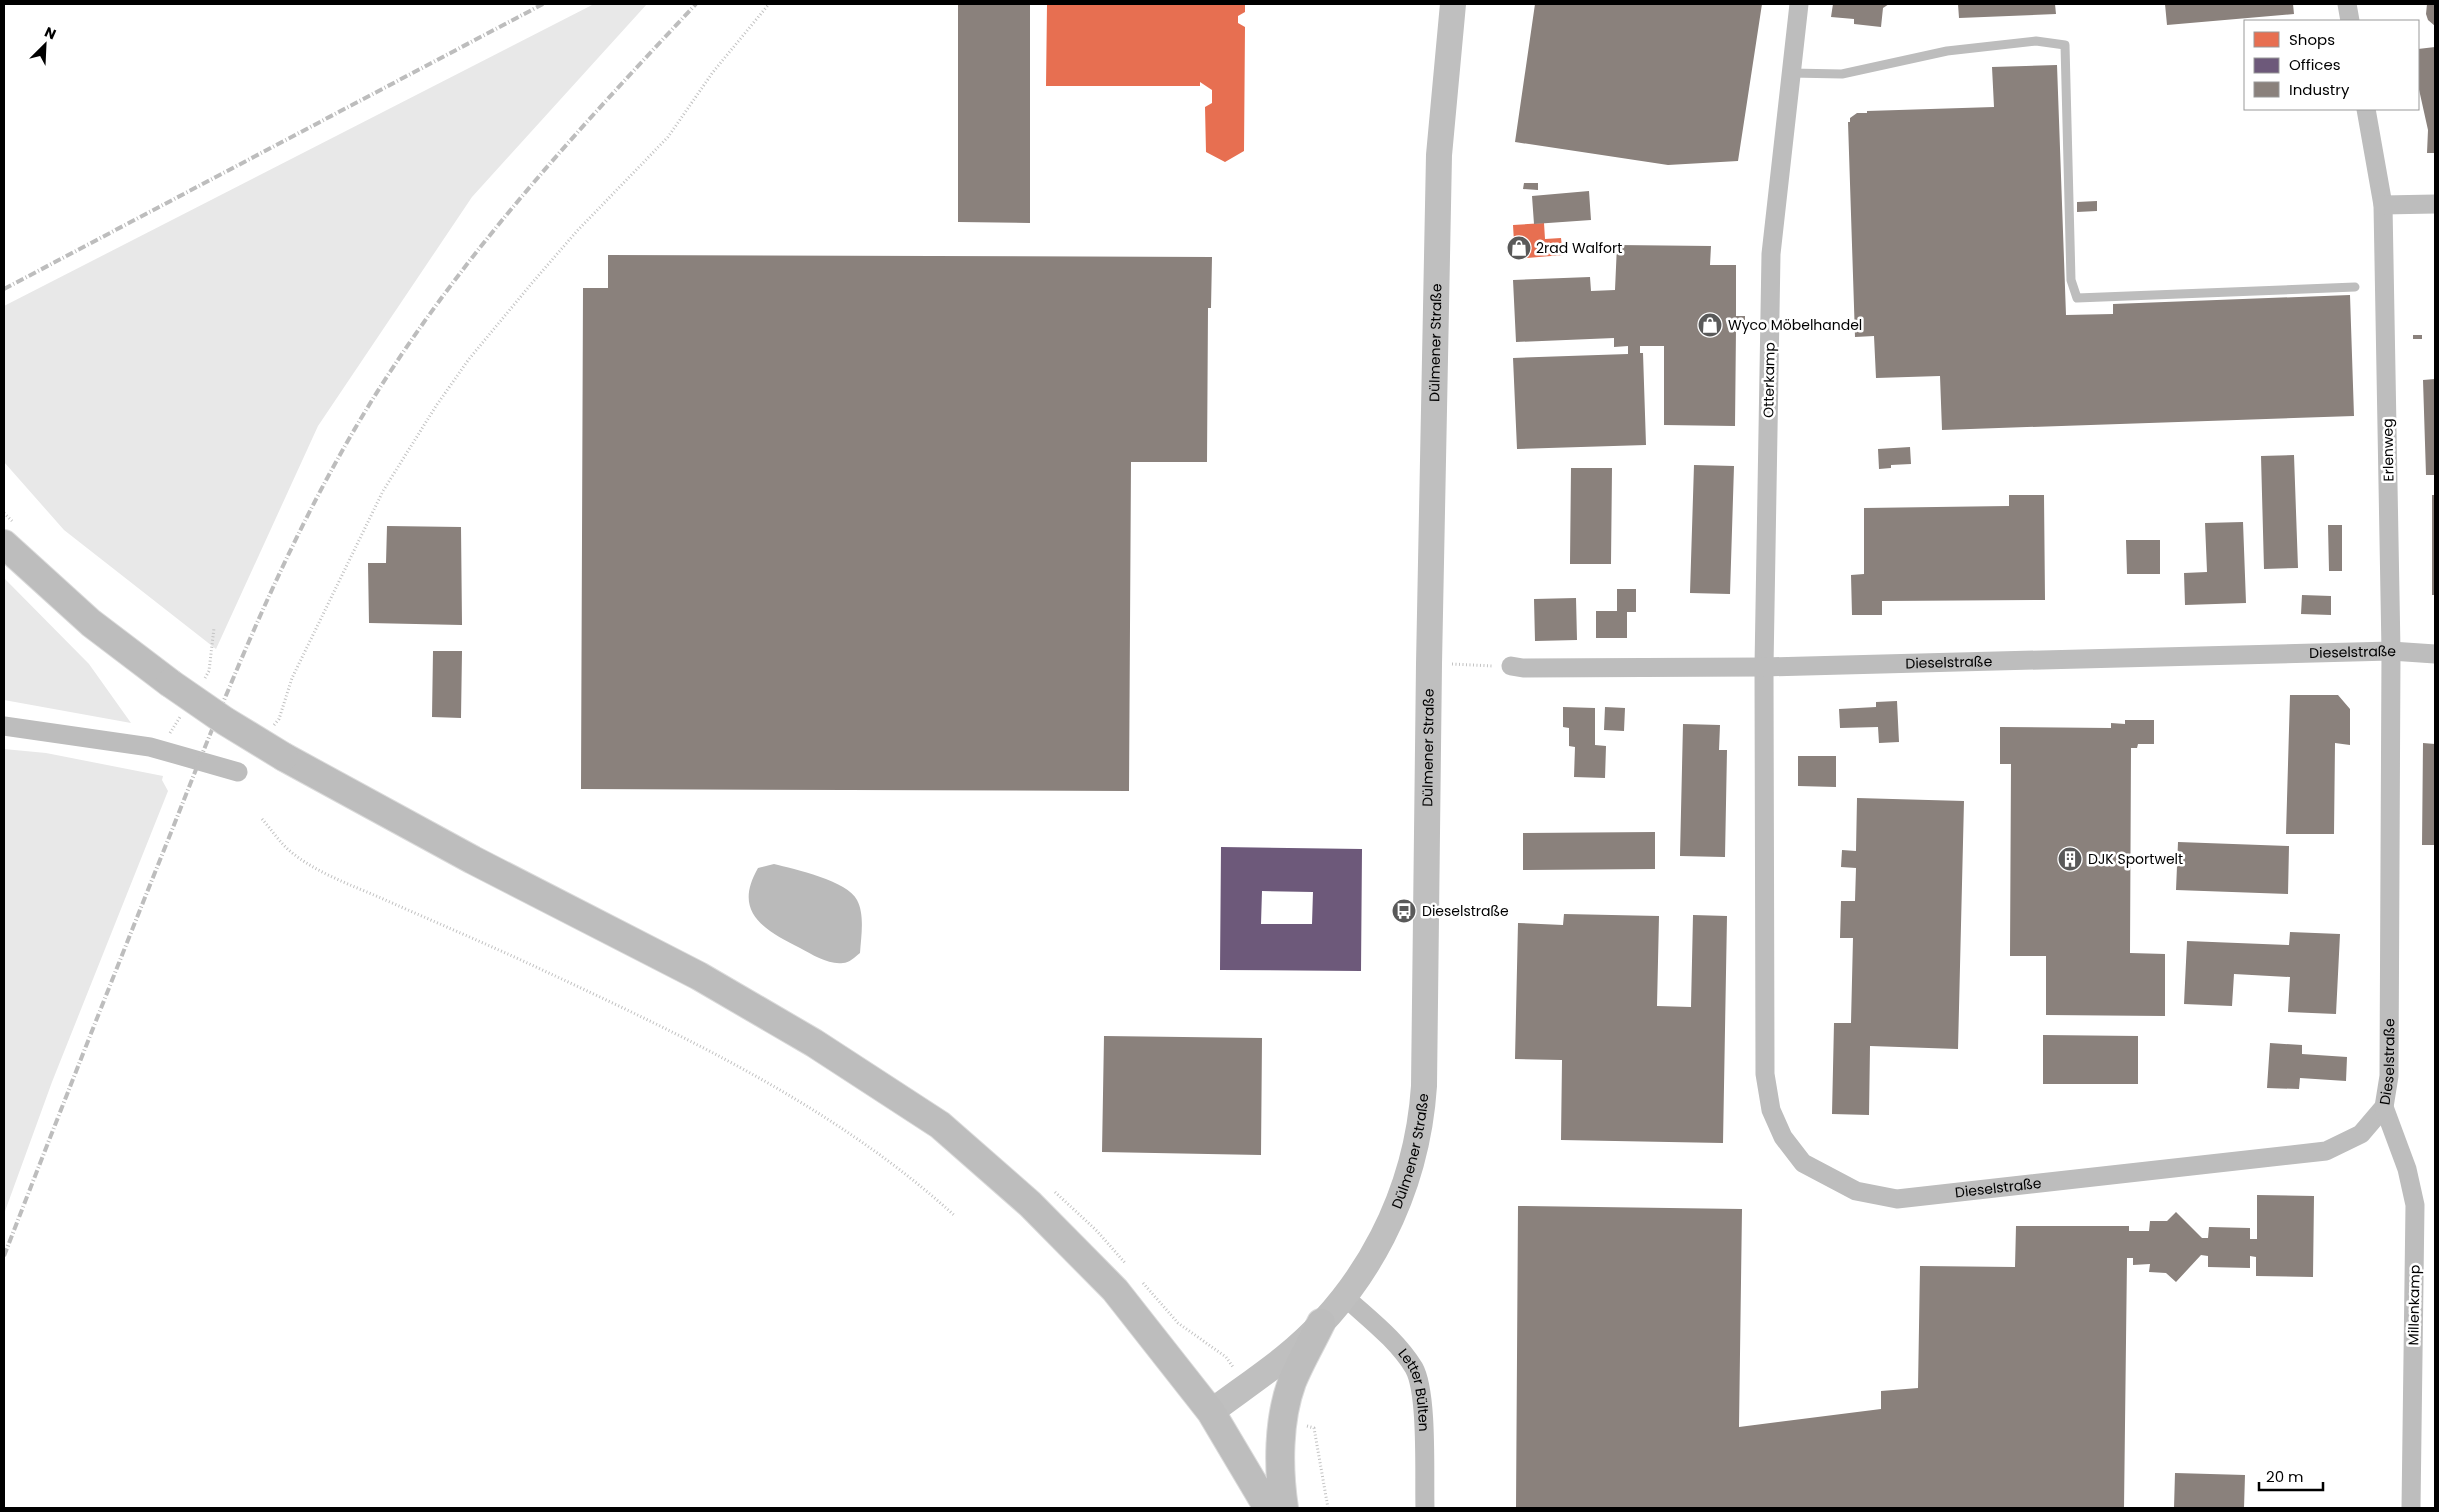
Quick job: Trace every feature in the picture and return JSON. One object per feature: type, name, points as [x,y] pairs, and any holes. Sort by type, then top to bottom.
[{"type":"main road","points":[[4,544],[91,623],[170,683],[225,721],[284,757],[473,860],[699,976],[814,1043],[940,1125],[1030,1204],[1115,1290],[1211,1412],[1268,1508]]},
{"type":"main road","points":[[1284,1508],[1281,1454],[1283,1421],[1292,1383],[1322,1323]]},
{"type":"street","name":"Dülmener Straße","points":[[1211,1412],[1284,1358],[1322,1323],[1345,1297],[1374,1254],[1398,1205],[1413,1157],[1423,1105],[1438,155],[1453,4]]},
{"type":"street","name":"Otterkamp","points":[[1764,667],[1771,254],[1799,4]]},
{"type":"street","points":[[2346,4],[2350,20]]},
{"type":"street","name":"Erlenweg","points":[[2366,110],[2383,205],[2392,651]]},
{"type":"street","points":[[2383,205],[2435,204]]},
{"type":"street","points":[[2392,651],[2435,654]]},
{"type":"street","name":"Dieselstraße","points":[[1510,666],[1523,668],[1764,667],[2392,651],[2389,1076],[2384,1107],[2361,1134],[2326,1151],[1898,1198],[1856,1191],[1803,1163],[1783,1137],[1771,1110],[1765,1074],[1764,667]]},
{"type":"street","points":[[4,726],[150,747],[238,772]]},
{"type":"street","name":"Millenkamp","points":[[2384,1107],[2407,1169],[2415,1205],[2411,1508]]},
{"type":"street","name":"Letter Bülten","points":[[1345,1297],[1399,1348],[1415,1370],[1422,1401],[1425,1508]]},
{"type":"lane","points":[[1791,73],[1842,74],[1947,51],[2036,41],[2064,45],[2071,280],[2077,298],[2355,287]]},
{"type":"path","points":[[292,678],[382,491],[436,406],[469,359],[577,231],[668,138],[713,72],[769,4]]},
{"type":"path","points":[[1429,664],[1510,666]]},
{"type":"path","points":[[262,818],[291,852],[336,879],[521,960],[651,1022],[766,1082],[827,1117],[880,1153],[920,1184],[955,1216]]},
{"type":"path","points":[[1283,1421],[1314,1428],[1328,1508]]},
{"type":"shaded area","points":[[594,4],[647,4],[472,197],[318,426],[216,649],[64,530],[4,462],[4,306]]},
{"type":"shaded area","points":[[4,578],[89,664],[131,723],[4,700]]},
{"type":"shaded area","points":[[4,749],[46,753],[163,776],[162,780],[168,791],[52,1082],[4,1214]]},
{"type":"shaded area","points":[[774,864],[820,877],[852,893],[857,900],[861,912],[860,953],[845,963],[827,961],[810,954],[764,927],[756,918],[751,908],[749,897],[751,884],[758,868]]},
{"type":"building: Shops","points":[[1047,4],[1245,4],[1245,12],[1238,16],[1238,23],[1245,27],[1244,151],[1225,162],[1206,152],[1205,107],[1212,103],[1212,90],[1200,82],[1200,86],[1046,86]]},
{"type":"building: Shops","points":[[1544,223],[1545,239],[1561,238],[1563,255],[1515,259],[1513,225]]},
{"type":"building: Offices","points":[[1221,847],[1362,849],[1361,971],[1220,970]],"holes":[[[1262,891],[1313,892],[1312,924],[1261,924]]]},
{"type":"building: Industry","points":[[958,4],[1030,4],[1030,223],[958,222]]},
{"type":"building: Industry","points":[[1535,4],[1762,4],[1738,161],[1668,165],[1515,142]]},
{"type":"building: Industry","points":[[1833,4],[1889,4],[1883,8],[1881,27],[1854,24],[1854,19],[1831,17]]},
{"type":"building: Industry","points":[[1958,4],[2055,4],[2056,14],[1959,18]]},
{"type":"building: Industry","points":[[2165,4],[2293,4],[2294,14],[2167,25]]},
{"type":"building: Industry","points":[[2427,4],[2435,4],[2435,26],[2428,20],[2426,14]]},
{"type":"building: Industry","points":[[2435,47],[2435,153],[2427,153],[2428,130],[2419,90],[2419,49]]},
{"type":"building: Industry","points":[[2057,65],[2066,315],[2113,314],[2113,304],[2350,295],[2354,416],[1942,430],[1940,376],[1876,378],[1874,336],[1855,337],[1848,122],[1850,122],[1850,118],[1857,113],[1867,113],[1867,111],[1994,107],[1992,67]]},
{"type":"building: Industry","points":[[1524,183],[1538,183],[1538,190],[1523,189]]},
{"type":"building: Industry","points":[[1589,191],[1591,220],[1534,224],[1532,196]]},
{"type":"building: Industry","points":[[2097,201],[2097,211],[2077,212],[2077,202]]},
{"type":"building: Industry","points":[[1617,245],[1711,246],[1710,265],[1736,265],[1736,316],[1745,316],[1745,328],[1736,328],[1735,426],[1664,425],[1664,346],[1640,346],[1640,353],[1643,353],[1646,445],[1517,449],[1513,358],[1628,354],[1628,346],[1614,347],[1614,338],[1516,342],[1513,280],[1590,277],[1591,291],[1615,290]]},
{"type":"building: Industry","points":[[608,255],[1212,257],[1211,308],[1208,308],[1207,462],[1131,462],[1129,791],[581,789],[583,288],[608,288]]},
{"type":"building: Industry","points":[[2413,335],[2422,335],[2422,339],[2413,339]]},
{"type":"building: Industry","points":[[2435,379],[2435,475],[2426,475],[2423,380]]},
{"type":"building: Industry","points":[[1910,447],[1911,464],[1891,465],[1891,468],[1879,469],[1878,449]]},
{"type":"building: Industry","points":[[2294,455],[2298,568],[2264,569],[2261,456]]},
{"type":"building: Industry","points":[[1694,465],[1734,466],[1730,594],[1690,593]]},
{"type":"building: Industry","points":[[1571,468],[1612,468],[1611,564],[1570,564]]},
{"type":"building: Industry","points":[[2009,495],[2044,495],[2045,600],[1882,601],[1882,615],[1852,615],[1851,575],[1864,574],[1864,508],[2009,506]]},
{"type":"building: Industry","points":[[2432,495],[2435,495],[2435,595],[2432,595]]},
{"type":"building: Industry","points":[[2243,522],[2246,603],[2185,605],[2184,573],[2207,572],[2205,523]]},
{"type":"building: Industry","points":[[2328,525],[2342,525],[2342,571],[2329,571]]},
{"type":"building: Industry","points":[[387,526],[461,527],[462,625],[369,623],[368,563],[386,563]]},
{"type":"building: Industry","points":[[2126,540],[2160,540],[2160,574],[2127,574]]},
{"type":"building: Industry","points":[[1617,589],[1636,589],[1636,612],[1627,612],[1627,638],[1596,638],[1596,611],[1617,611]]},
{"type":"building: Industry","points":[[2302,595],[2331,596],[2331,615],[2301,614]]},
{"type":"building: Industry","points":[[1576,598],[1577,640],[1535,641],[1534,599]]},
{"type":"building: Industry","points":[[433,651],[462,651],[461,718],[432,717]]},
{"type":"building: Industry","points":[[2290,695],[2338,695],[2350,709],[2350,745],[2335,743],[2334,834],[2286,834]]},
{"type":"building: Industry","points":[[1897,701],[1899,742],[1879,743],[1878,727],[1840,728],[1839,709],[1876,707],[1876,702]]},
{"type":"building: Industry","points":[[1563,707],[1595,708],[1595,745],[1606,746],[1605,778],[1574,777],[1575,747],[1569,746],[1569,728],[1563,727]]},
{"type":"building: Industry","points":[[1605,707],[1625,708],[1624,731],[1604,730]]},
{"type":"building: Industry","name":"DJK Sportwelt","points":[[2125,720],[2154,720],[2154,744],[2138,744],[2137,748],[2131,748],[2130,953],[2165,954],[2165,1016],[2046,1015],[2046,956],[2010,956],[2011,764],[2000,764],[2000,727],[2111,728],[2111,723],[2125,724]]},
{"type":"building: Industry","points":[[1683,724],[1720,725],[1719,750],[1727,750],[1725,857],[1680,856]]},
{"type":"building: Industry","points":[[2423,743],[2435,744],[2435,845],[2422,845]]},
{"type":"building: Industry","points":[[1798,756],[1836,756],[1836,787],[1798,786]]},
{"type":"building: Industry","points":[[1857,798],[1964,801],[1958,1049],[1870,1046],[1869,1115],[1832,1114],[1834,1023],[1851,1023],[1853,938],[1840,938],[1841,901],[1855,901],[1856,868],[1841,867],[1842,850],[1856,851]]},
{"type":"building: Industry","points":[[1655,832],[1655,869],[1523,870],[1523,833]]},
{"type":"building: Industry","points":[[2178,842],[2289,846],[2288,894],[2176,890]]},
{"type":"building: Industry","points":[[1564,914],[1659,916],[1657,1006],[1691,1007],[1693,915],[1727,916],[1723,1143],[1561,1140],[1562,1060],[1515,1059],[1518,923],[1563,925]]},
{"type":"building: Industry","points":[[2290,932],[2340,934],[2336,1014],[2288,1012],[2290,977],[2234,974],[2232,1006],[2184,1004],[2187,941],[2289,945]]},
{"type":"building: Industry","points":[[2043,1035],[2138,1036],[2138,1084],[2043,1084]]},
{"type":"building: Industry","points":[[1104,1036],[1262,1038],[1261,1155],[1102,1152]]},
{"type":"building: Industry","points":[[2270,1043],[2302,1045],[2302,1054],[2347,1057],[2346,1081],[2300,1078],[2299,1089],[2267,1088]]},
{"type":"building: Industry","points":[[2257,1195],[2314,1196],[2313,1277],[2256,1276],[2256,1257],[2250,1256],[2250,1268],[2208,1267],[2208,1256],[2201,1255],[2176,1282],[2166,1273],[2149,1272],[2150,1264],[2133,1265],[2133,1258],[2127,1258],[2124,1508],[1516,1508],[1518,1206],[1742,1209],[1739,1427],[1881,1409],[1881,1391],[1918,1388],[1920,1266],[2015,1267],[2016,1226],[2129,1226],[2129,1231],[2149,1231],[2150,1221],[2167,1221],[2176,1212],[2202,1238],[2208,1238],[2209,1227],[2250,1228],[2250,1239],[2257,1239]]},
{"type":"building: Industry","points":[[2175,1473],[2245,1475],[2244,1508],[2174,1508]]},
{"type":"railway","points":[[4,289],[543,4]]},
{"type":"railway","points":[[4,1256],[219,712],[269,595],[325,481],[356,426],[390,372],[459,274],[496,227],[574,136],[696,4]]},
{"type":"place","name":"2rad Walfort","points":[[1519,248]]},
{"type":"place","name":"Wyco Möbelhandel","points":[[1710,325]]},
{"type":"place","name":"DJK Sportwelt","points":[[2070,859]]},
{"type":"place","name":"Dieselstraße","points":[[1404,911]]}]
